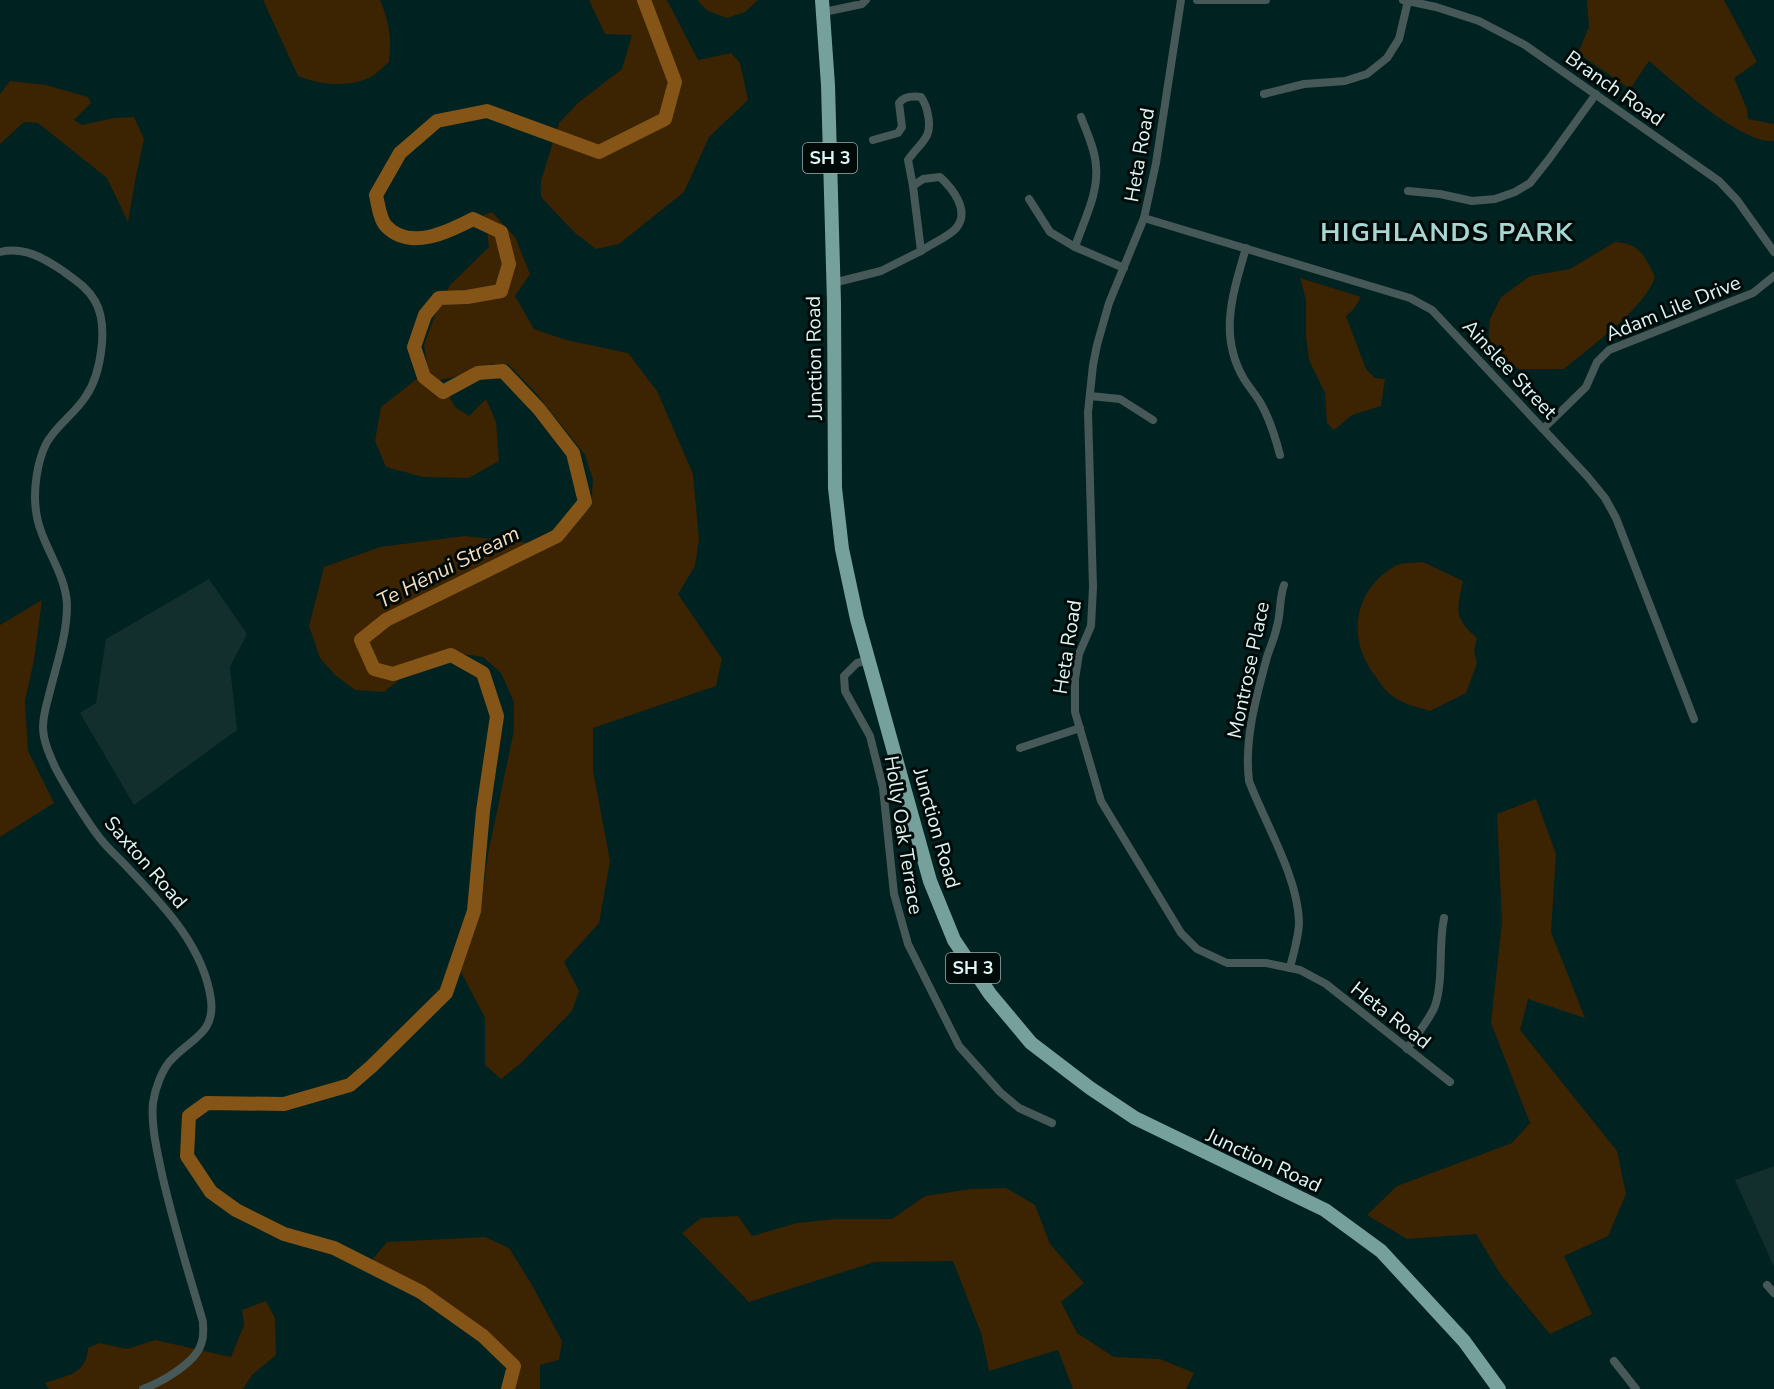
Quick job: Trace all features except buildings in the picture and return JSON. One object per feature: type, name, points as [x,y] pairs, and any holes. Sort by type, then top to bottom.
[{"type":"highway","name":"Junction Road","points":[[823,6],[828,85],[833,283],[835,488],[842,549],[857,619],[930,881],[954,939],[990,994],[1031,1043],[1090,1088],[1135,1118],[1325,1210],[1381,1251],[1457,1333],[1499,1389]]},
{"type":"street","points":[[823,6],[862,4],[866,0]]},
{"type":"street","name":"Heta Road","points":[[1180,0],[1156,163],[1144,218],[1103,322],[1093,365],[1088,423],[1093,587],[1091,626],[1080,654],[1075,679],[1075,712],[1101,801],[1182,933],[1197,949],[1227,963],[1266,963],[1300,970],[1326,984],[1450,1082]]},
{"type":"street","points":[[1197,0],[1266,0]]},
{"type":"street","points":[[1264,94],[1304,84],[1345,81],[1367,74],[1387,58],[1399,39],[1406,0]]},
{"type":"street","name":"Branch Road","points":[[1406,0],[1479,21],[1525,45],[1728,189],[1774,252]]},
{"type":"street","points":[[1408,191],[1440,194],[1472,201],[1495,199],[1515,192],[1530,183],[1596,94]]},
{"type":"street","points":[[873,140],[898,133],[902,127],[899,104],[902,99],[913,96],[921,97],[925,102],[930,126],[928,135],[908,160],[921,251]]},
{"type":"street","points":[[1075,247],[1095,188],[1096,177],[1092,145],[1080,117]]},
{"type":"street","points":[[833,283],[881,271],[921,251],[957,228],[961,219],[956,194],[940,177],[923,179],[913,186]]},
{"type":"street","points":[[1029,199],[1050,232],[1075,247],[1124,268]]},
{"type":"street","name":"Ainslee Street","points":[[1144,218],[1410,298],[1438,316],[1597,487],[1610,508],[1694,719]]},
{"type":"street","points":[[1246,248],[1231,300],[1230,341],[1244,379],[1260,402],[1273,429],[1280,455]]},
{"type":"street","name":"Saxton Road","points":[[0,252],[15,249],[52,264],[88,291],[99,309],[101,318],[99,363],[94,383],[78,407],[49,439],[40,459],[35,501],[38,520],[59,573],[67,601],[66,628],[44,711],[45,743],[57,770],[99,837],[178,924],[200,965],[211,999],[211,1022],[201,1035],[170,1060],[161,1077],[153,1104],[155,1139],[165,1191],[203,1322],[202,1342],[199,1349],[180,1369],[161,1382],[143,1389]]},
{"type":"street","name":"Adam Lile Drive","points":[[1543,429],[1586,387],[1598,362],[1609,350],[1753,293],[1774,276]]},
{"type":"street","points":[[1090,396],[1120,399],[1153,420]]},
{"type":"street","name":"Montrose Place","points":[[1284,585],[1278,625],[1267,656],[1247,740],[1247,764],[1249,781],[1291,878],[1295,896],[1299,923],[1290,968]]},
{"type":"street","name":"Holly Oak Terrace","points":[[870,660],[856,663],[844,675],[845,692],[870,736],[883,788],[894,894],[908,944],[959,1046],[1000,1092],[1018,1108],[1052,1123]]},
{"type":"street","points":[[1020,748],[1080,728]]},
{"type":"street","points":[[1407,1049],[1434,1007],[1444,918]]},
{"type":"street","points":[[1767,1285],[1774,1293]]},
{"type":"street","points":[[1614,1361],[1636,1389]]},
{"type":"shaded area","points":[[263,0],[380,0],[389,30],[389,62],[371,77],[353,83],[315,82],[298,76]]},
{"type":"shaded area","points":[[589,0],[667,0],[698,60],[731,53],[740,63],[748,100],[709,137],[684,192],[619,244],[596,249],[574,232],[541,197],[541,181],[559,123],[579,102],[622,69],[632,35],[605,34]]},
{"type":"shaded area","points":[[697,0],[758,0],[745,12],[727,18],[708,11]]},
{"type":"shaded area","points":[[1587,0],[1724,0],[1757,62],[1734,78],[1747,109],[1748,119],[1774,124],[1774,141],[1744,133],[1727,123],[1691,97],[1649,61],[1630,89],[1578,53],[1589,27]]},
{"type":"shaded area","points":[[10,81],[46,85],[88,97],[91,103],[74,120],[82,125],[114,118],[134,117],[144,139],[128,222],[107,178],[38,123],[24,122],[0,144],[0,94]]},
{"type":"shaded area","points":[[492,212],[515,237],[530,274],[515,296],[534,329],[566,340],[628,353],[657,391],[693,474],[699,539],[695,566],[678,594],[722,659],[716,686],[593,728],[593,770],[610,861],[599,923],[564,962],[579,991],[572,1011],[520,1064],[501,1079],[485,1065],[485,1018],[460,970],[481,908],[488,854],[514,730],[514,702],[501,673],[483,657],[456,653],[419,664],[384,692],[355,690],[335,675],[320,658],[309,626],[324,567],[380,547],[464,536],[539,544],[570,527],[591,507],[593,480],[585,455],[536,393],[508,364],[492,364],[468,374],[440,380],[455,407],[469,416],[486,399],[496,422],[499,461],[469,478],[423,477],[386,467],[375,441],[381,407],[428,370],[424,345],[435,315],[450,285],[489,247],[487,230],[466,222]]},
{"type":"shaded area","points":[[1615,242],[1630,245],[1641,252],[1655,277],[1640,302],[1601,339],[1564,369],[1519,369],[1502,359],[1488,344],[1490,319],[1501,297],[1530,276],[1570,269]]},
{"type":"shaded area","points":[[1300,278],[1361,297],[1346,316],[1366,369],[1375,378],[1385,379],[1381,406],[1352,415],[1334,430],[1327,423],[1325,393],[1309,360],[1306,300]]},
{"type":"shaded area","points":[[1423,562],[1463,581],[1458,606],[1460,619],[1477,638],[1474,651],[1477,663],[1466,693],[1430,711],[1400,701],[1385,689],[1366,662],[1360,647],[1358,632],[1358,616],[1363,602],[1370,588],[1381,576],[1398,565]]},
{"type":"shaded area","points":[[209,579],[247,634],[230,667],[237,730],[134,805],[80,713],[96,703],[106,639]]},
{"type":"shaded area","points":[[42,600],[34,660],[25,701],[28,751],[54,803],[0,837],[0,625]]},
{"type":"shaded area","points":[[1536,799],[1556,854],[1551,932],[1585,1018],[1528,999],[1520,1030],[1617,1151],[1626,1194],[1608,1236],[1564,1256],[1592,1314],[1550,1334],[1501,1275],[1476,1234],[1407,1239],[1367,1215],[1397,1186],[1512,1143],[1530,1123],[1491,1023],[1502,922],[1497,814]]},
{"type":"shaded area","points":[[1774,1166],[1774,1267],[1735,1180]]},
{"type":"shaded area","points":[[1006,1188],[1035,1205],[1050,1244],[1084,1283],[1061,1302],[1077,1333],[1114,1357],[1160,1359],[1194,1373],[1186,1389],[1073,1389],[1058,1350],[989,1371],[981,1333],[953,1261],[875,1262],[749,1302],[682,1233],[701,1218],[738,1216],[752,1236],[797,1223],[836,1219],[892,1219],[925,1196],[971,1189]]},
{"type":"shaded area","points":[[485,1237],[509,1248],[562,1341],[559,1360],[540,1365],[540,1389],[514,1389],[492,1337],[372,1260],[387,1242]]},
{"type":"shaded area","points":[[266,1301],[275,1318],[276,1355],[252,1375],[243,1389],[49,1389],[45,1383],[74,1373],[84,1364],[88,1348],[99,1343],[127,1349],[155,1340],[231,1357],[244,1325],[242,1310]]},
{"type":"waterway","name":"Te Hēnui Stream","points":[[508,1389],[514,1366],[483,1336],[421,1292],[334,1248],[284,1234],[236,1210],[211,1192],[187,1156],[189,1116],[207,1103],[284,1104],[350,1085],[446,993],[474,911],[483,811],[497,716],[483,673],[451,655],[393,674],[374,669],[361,640],[386,620],[557,536],[585,502],[573,453],[539,409],[503,371],[478,373],[443,392],[424,377],[414,347],[425,315],[439,298],[467,297],[501,291],[509,264],[501,232],[473,219],[441,234],[429,237],[406,237],[386,226],[376,195],[400,153],[437,121],[487,111],[599,152],[665,119],[675,82],[644,0]]},
{"type":"district","name":"HIGHLANDS PARK","points":[[1447,232]]}]
